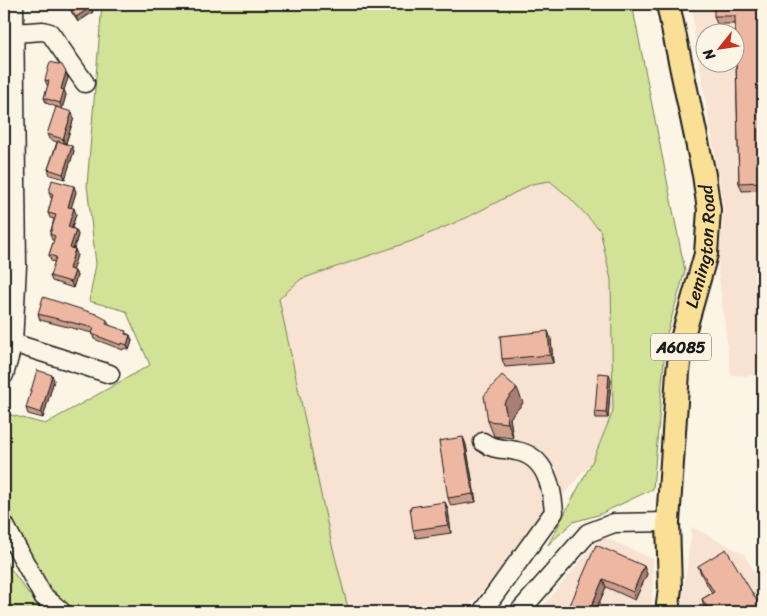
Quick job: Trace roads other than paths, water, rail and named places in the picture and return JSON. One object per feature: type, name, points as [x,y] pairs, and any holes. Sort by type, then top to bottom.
[{"type":"main road","name":"Lemington Road","points":[[668,4],[704,175],[709,210],[706,254],[682,339],[668,522]]},
{"type":"main road","name":"A6085","points":[[667,612],[670,588],[668,522]]},
{"type":"street","points":[[4,375],[13,343],[10,266],[14,4]]},
{"type":"street","points":[[14,33],[43,31],[50,33],[85,83]]},
{"type":"street","points":[[13,343],[110,374]]},
{"type":"street","points":[[482,612],[554,512],[552,491],[547,475],[535,460],[518,451],[490,448],[483,442]]},
{"type":"street","points":[[519,612],[588,533],[614,523],[668,522]]},
{"type":"street","points":[[4,524],[43,596],[62,612]]},
{"type":"street","points":[[670,588],[678,612]]}]
